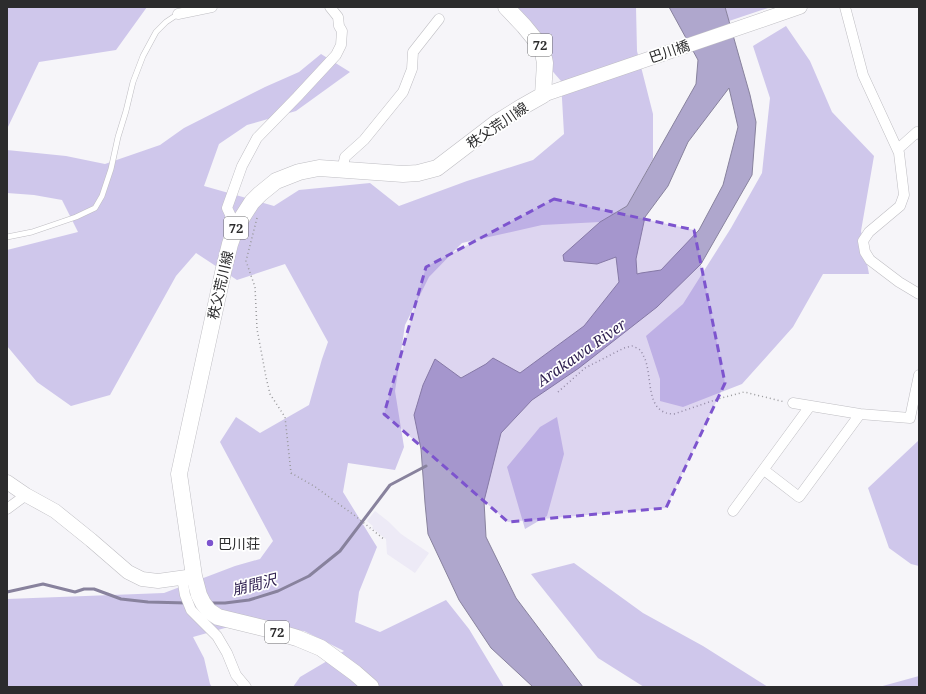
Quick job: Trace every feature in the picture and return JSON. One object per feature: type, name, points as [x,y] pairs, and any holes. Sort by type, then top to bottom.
[{"type":"main road","name":"秩父荒川線","points":[[371,687],[321,648],[297,638],[218,617],[209,611],[203,604],[188,577],[180,474],[224,268],[236,227],[252,202],[276,181],[299,172],[319,168],[404,174],[418,173],[437,168],[496,123],[520,108],[550,93],[542,48],[506,7]]},
{"type":"main road","name":"巴川橋","points":[[550,93],[800,7]]},
{"type":"main road","points":[[7,482],[26,495],[55,511],[92,540],[128,572],[142,579],[158,581],[188,577]]},
{"type":"street","points":[[178,14],[212,7]]},
{"type":"street","points":[[236,227],[228,208],[242,166],[257,138],[336,55],[341,45],[342,31],[339,26],[338,17],[330,7]]},
{"type":"street","points":[[845,7],[864,75],[900,153],[904,195],[900,206],[869,232],[863,241],[865,252],[870,260],[899,282],[919,294]]},
{"type":"street","points":[[342,170],[345,157],[364,140],[403,92],[412,69],[413,52],[439,19]]},
{"type":"street","points":[[898,149],[917,132],[919,134]]},
{"type":"street","points":[[792,403],[860,414],[910,418],[919,375]]},
{"type":"street","points":[[733,510],[810,406]]},
{"type":"street","points":[[764,470],[798,496],[860,414]]},
{"type":"street","points":[[7,509],[26,495]]},
{"type":"street","points":[[188,577],[185,595],[191,610],[217,636],[227,653],[236,676],[246,687]]},
{"type":"lane","points":[[7,237],[32,232],[76,217],[95,208],[102,196],[133,82],[143,56],[156,32],[166,22],[178,14]]},
{"type":"path","points":[[259,214],[246,261],[255,287],[257,329],[270,394],[285,417],[291,473],[314,486],[385,540]]},
{"type":"path","points":[[558,392],[585,368],[624,348],[632,346],[640,350],[646,360],[652,397],[658,408],[666,414],[674,414],[744,392],[792,403]]},
{"type":"highlighted area","points":[[554,199],[694,230],[725,383],[666,508],[508,522],[384,414],[426,267]]},
{"type":"shaded area","points":[[7,7],[147,7],[116,50],[39,62],[7,129]]},
{"type":"shaded area","points":[[497,7],[636,7],[637,51],[653,114],[653,159],[627,206],[600,222],[542,225],[462,243],[429,277],[405,325],[395,391],[404,447],[395,470],[348,463],[343,492],[377,547],[359,592],[355,622],[380,632],[446,600],[469,629],[504,687],[293,687],[300,677],[344,651],[304,631],[232,626],[193,637],[204,658],[212,687],[7,687],[7,599],[164,593],[235,566],[260,559],[273,541],[220,442],[236,417],[260,433],[309,405],[328,342],[285,264],[237,280],[196,253],[176,276],[110,395],[71,406],[37,382],[7,346],[7,250],[78,232],[62,200],[34,195],[7,193],[7,150],[66,156],[105,164],[160,145],[184,128],[265,87],[299,72],[321,54],[350,72],[296,111],[247,125],[219,144],[204,186],[274,206],[299,190],[370,183],[399,206],[467,181],[533,160],[564,134],[561,81]]},
{"type":"shaded area","points":[[725,7],[771,7],[729,21]]},
{"type":"shaded area","points":[[786,26],[810,61],[832,112],[874,156],[861,231],[869,274],[823,274],[793,327],[742,384],[683,407],[660,401],[660,379],[646,336],[683,304],[731,228],[762,173],[770,98],[753,46]]},
{"type":"shaded area","points":[[557,417],[564,454],[547,516],[525,529],[507,467],[540,427]]},
{"type":"shaded area","points":[[919,440],[919,566],[911,564],[889,548],[868,488]]},
{"type":"shaded area","points":[[375,511],[401,534],[429,553],[415,573],[387,554],[386,539],[372,528],[373,526],[367,521]]},
{"type":"shaded area","points":[[574,563],[643,613],[703,646],[768,687],[644,687],[598,658],[531,574]]},
{"type":"shaded area","points":[[919,676],[919,687],[879,687]]},
{"type":"water","name":"Arakawa River","points":[[669,7],[725,7],[750,95],[756,122],[752,175],[701,264],[657,307],[579,368],[532,400],[501,433],[484,501],[486,537],[516,598],[583,687],[533,687],[491,648],[459,600],[428,534],[421,449],[414,415],[423,385],[435,359],[461,378],[486,364],[493,358],[520,373],[584,326],[619,282],[616,257],[597,264],[564,261],[563,255],[600,222],[627,206],[696,84],[698,60]],"holes":[[[729,88],[738,127],[723,185],[699,230],[661,270],[637,274],[636,259],[645,217],[668,186],[688,142]]]},
{"type":"waterway","name":"崩間沢","points":[[210,603],[249,600],[278,591],[309,576],[340,551],[390,485],[426,466]]},
{"type":"waterway","name":"崩間沢","points":[[7,592],[43,584],[75,592],[84,589],[94,589],[121,599],[148,602],[187,603]]},
{"type":"place","name":"巴川荘","points":[[210,543]]}]
